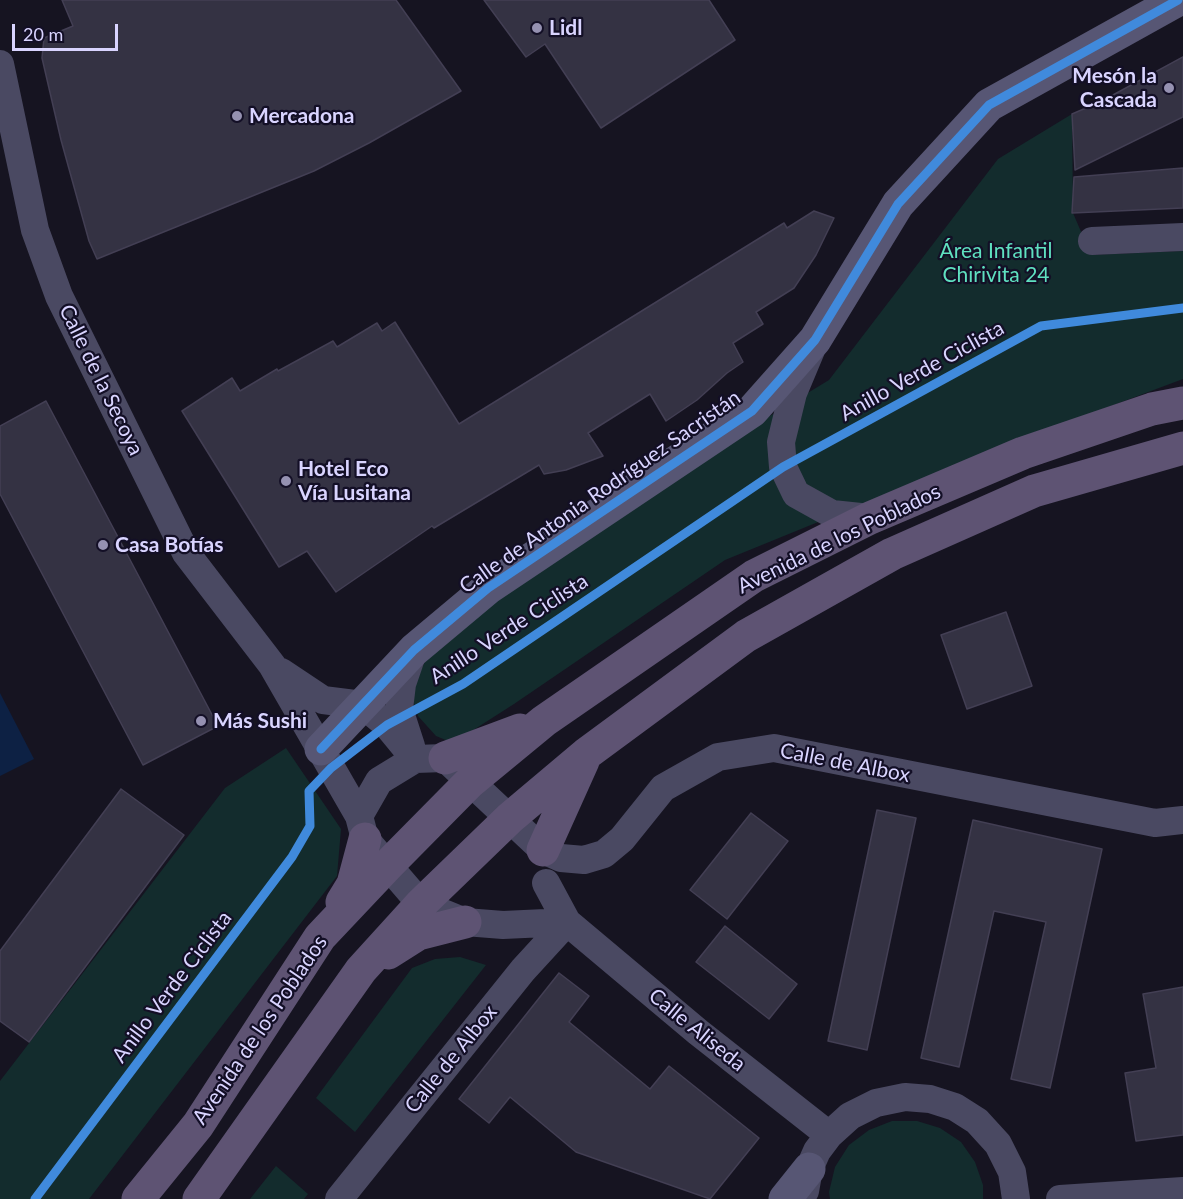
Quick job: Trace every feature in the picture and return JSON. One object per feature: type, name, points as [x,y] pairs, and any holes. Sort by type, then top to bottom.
[{"type":"main road","name":"Avenida de los Poblados","points":[[138,1199],[198,1125],[321,937],[470,782],[544,720],[754,576],[870,518],[1023,453],[1152,409],[1183,403]]},
{"type":"main road","name":"Avenida de los Poblados","points":[[199,1199],[361,970],[422,904],[510,818],[586,754],[746,636],[892,554],[1034,491],[1183,448]]},
{"type":"main road","points":[[430,758],[544,720]]},
{"type":"main road","points":[[543,850],[586,754]]},
{"type":"main road","points":[[321,937],[353,884],[362,827]]},
{"type":"main road","points":[[361,970],[418,934],[465,922]]},
{"type":"street","name":"Calle de Antonia Rodríguez Sacristán","points":[[321,749],[414,650],[488,588],[752,411],[815,340],[897,204],[989,105],[1178,0]]},
{"type":"street","name":"Calle de la Secoya","points":[[0,64],[35,230],[59,296],[186,553],[272,665],[321,749],[362,827]]},
{"type":"street","points":[[1092,242],[1183,237]]},
{"type":"street","points":[[815,340],[793,393],[781,442],[783,467],[796,494],[832,514],[870,518]]},
{"type":"street","points":[[414,650],[402,684],[399,709],[430,758]]},
{"type":"street","name":"Calle de la Secoya","points":[[272,665],[294,683],[323,700],[363,705]]},
{"type":"street","points":[[363,705],[430,758],[470,782],[543,850],[546,883],[534,907],[503,925]]},
{"type":"street","name":"Calle de Albox","points":[[543,850],[561,858],[584,860],[604,854],[622,839],[663,788],[718,757],[774,748],[1155,823],[1183,820]]},
{"type":"street","points":[[430,758],[379,781],[362,827],[388,865],[422,904],[465,922],[503,925],[567,922]]},
{"type":"street","name":"Calle Aliseda","points":[[546,883],[567,922],[698,1032],[829,1135]]},
{"type":"street","name":"Calle de Albox","points":[[339,1199],[523,970],[567,922]]},
{"type":"street","points":[[786,1199],[806,1184],[818,1151],[829,1135],[850,1116],[876,1103],[905,1097],[930,1099],[955,1107],[977,1121],[998,1144],[1012,1172],[1016,1199]]},
{"type":"street","points":[[1060,1199],[1183,1191]]},
{"type":"green space","name":"Área Infantil Chirivita 24","points":[[1072,114],[1073,213],[1091,255],[1183,251],[1183,379],[1007,445],[725,560],[453,743],[436,736],[418,716],[410,690],[425,662],[506,593],[709,453],[829,380],[998,159]]},
{"type":"green space","points":[[286,748],[341,829],[337,876],[89,1199],[0,1199],[0,1081],[225,788]]},
{"type":"green space","points":[[460,957],[486,965],[355,1132],[316,1098],[412,968],[435,959]]},
{"type":"green space","points":[[892,1121],[917,1121],[940,1128],[961,1142],[975,1162],[983,1185],[983,1199],[830,1199],[829,1192],[835,1167],[849,1145],[869,1130]]},
{"type":"green space","points":[[276,1166],[308,1194],[304,1199],[250,1199]]},
{"type":"water","points":[[0,693],[34,759],[0,776]]},
{"type":"building","name":"Mercadona","points":[[62,0],[396,0],[461,91],[314,171],[97,259],[89,241],[61,140],[42,58],[44,38],[73,26]]},
{"type":"building","points":[[484,0],[709,0],[735,40],[601,128],[545,44],[526,57]]},
{"type":"building","points":[[1183,57],[1183,117],[1075,170],[1072,114],[1100,102]]},
{"type":"building","points":[[1183,168],[1183,208],[1072,213],[1074,177]]},
{"type":"building","points":[[814,211],[834,218],[816,255],[794,288],[756,312],[763,324],[733,343],[743,362],[697,400],[666,421],[650,394],[588,433],[603,456],[566,470],[544,474],[539,465],[434,528],[432,526],[336,592],[307,551],[279,567],[182,411],[232,378],[240,391],[277,369],[278,371],[333,341],[337,347],[377,323],[382,331],[395,322],[459,424],[784,223],[787,228]]},
{"type":"building","points":[[46,401],[218,726],[143,765],[0,494],[0,426]]},
{"type":"building","points":[[1006,612],[1032,686],[967,709],[941,635]]},
{"type":"building","points":[[121,789],[184,835],[29,1042],[0,1021],[0,951]]},
{"type":"building","points":[[877,810],[916,818],[867,1050],[828,1041]]},
{"type":"building","points":[[751,813],[788,841],[727,919],[690,890]]},
{"type":"building","points":[[973,820],[1102,849],[1050,1088],[1011,1079],[1046,922],[994,911],[959,1067],[921,1058]]},
{"type":"building","points":[[725,926],[797,984],[769,1019],[696,962]]},
{"type":"building","points":[[559,973],[589,996],[569,1022],[650,1089],[669,1066],[759,1138],[710,1199],[576,1152],[510,1097],[489,1123],[459,1099]]},
{"type":"building","points":[[1183,987],[1183,1135],[1136,1141],[1125,1073],[1156,1068],[1143,994]]},
{"type":"cycle path","points":[[321,749],[414,650],[488,588],[752,411],[815,340],[898,204],[989,105],[1178,0]]},
{"type":"cycle path","name":"Anillo Verde Ciclista","points":[[35,1199],[292,857],[310,826],[309,791],[331,768],[387,725],[463,684],[783,467],[1041,326],[1183,308]]},
{"type":"place","name":"Lidl","points":[[537,28]]},
{"type":"place","name":"Mesón la Cascada","points":[[1169,88]]},
{"type":"place","name":"Mercadona","points":[[237,116]]},
{"type":"place","name":"Hotel Eco Vía Lusitana","points":[[286,481]]},
{"type":"place","name":"Casa Botías","points":[[103,545]]},
{"type":"place","name":"Más Sushi","points":[[201,721]]}]
